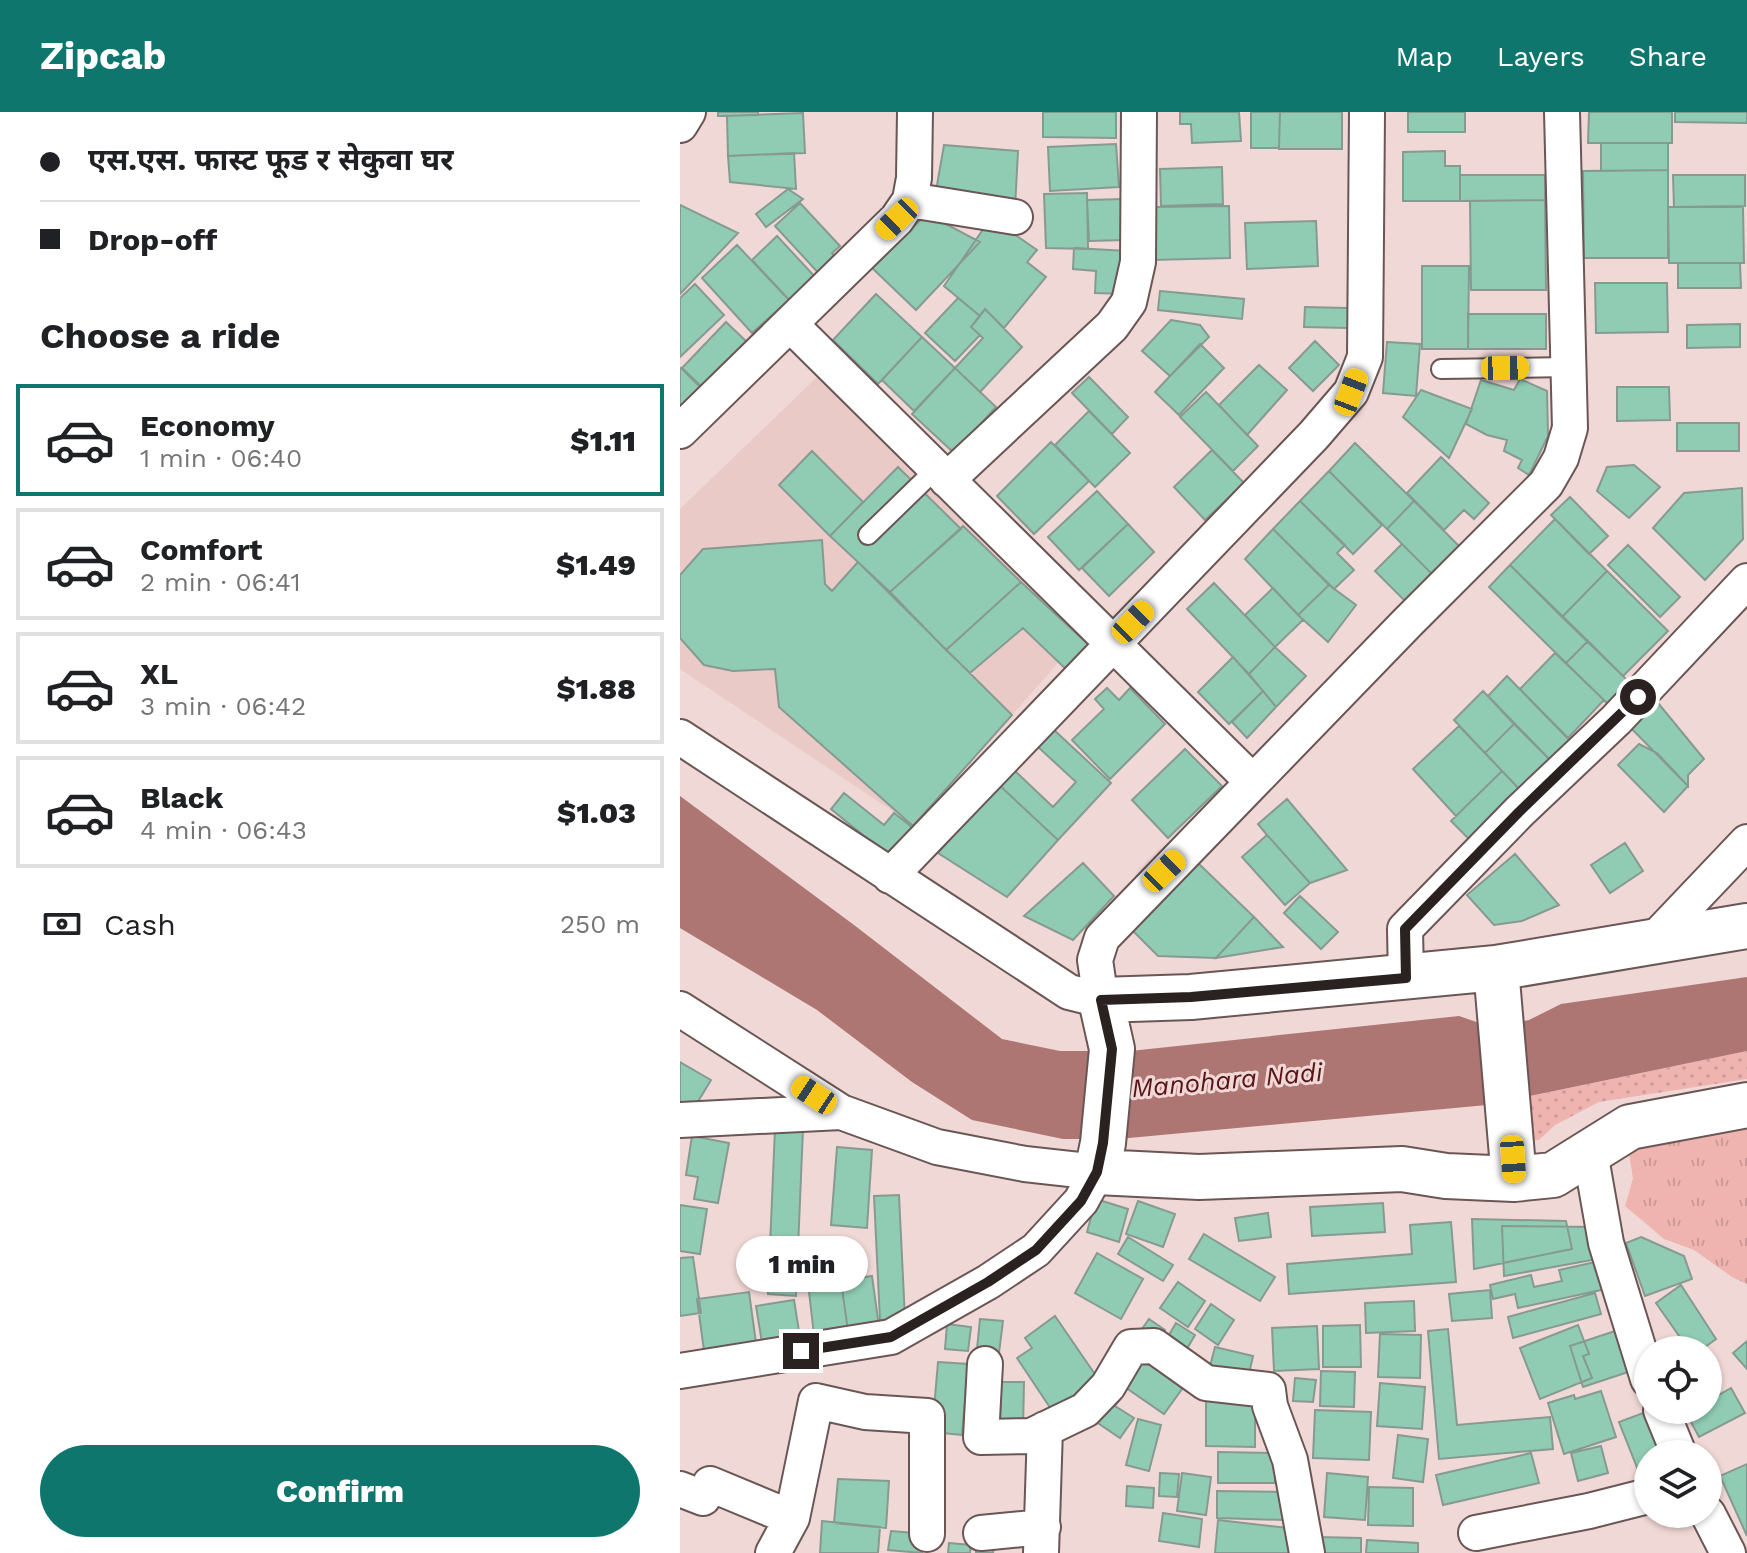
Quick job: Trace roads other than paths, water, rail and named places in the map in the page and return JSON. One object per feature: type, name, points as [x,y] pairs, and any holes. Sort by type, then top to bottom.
[{"type":"main road","points":[[1747,926],[1651,943],[1497,982],[1406,978],[1191,997],[1101,1000],[1112,1049],[1100,1158],[1199,1177],[1402,1169],[1446,1176],[1513,1159],[1553,1175],[1630,1127],[1747,1105]]},
{"type":"main road","points":[[1497,982],[1513,1159]]},
{"type":"street","points":[[680,125],[688,112]]},
{"type":"street","points":[[680,431],[897,219],[910,200],[914,178],[915,112]]},
{"type":"street","points":[[942,474],[1112,326],[1129,302],[1138,262],[1139,112]]},
{"type":"street","points":[[890,876],[1314,435],[1351,392],[1365,357],[1367,112]]},
{"type":"street","points":[[680,737],[1069,992],[1101,1000],[1095,960],[1102,938],[1417,612],[1546,484],[1561,458],[1570,428],[1562,112]]},
{"type":"street","points":[[910,200],[1015,217]]},
{"type":"street","points":[[790,324],[1253,782]]},
{"type":"street","points":[[1406,978],[1405,929],[1519,812],[1616,720],[1747,581]]},
{"type":"street","points":[[1651,943],[1747,842]]},
{"type":"street","points":[[680,1009],[841,1112],[937,1147],[1025,1164],[1100,1158],[1081,1201],[1036,1250],[988,1282],[891,1337],[680,1371]]},
{"type":"street","points":[[680,1120],[841,1112]]},
{"type":"street","points":[[1590,1152],[1606,1243],[1635,1336]]},
{"type":"street","points":[[985,1364],[981,1437],[1031,1436],[1085,1410],[1108,1386],[1131,1347],[1154,1346],[1206,1383],[1268,1390],[1270,1406],[1290,1460],[1307,1553]]},
{"type":"street","points":[[773,1553],[792,1518],[816,1401],[865,1412],[927,1416],[927,1534]]},
{"type":"street","points":[[981,1533],[1042,1540],[1045,1429]]},
{"type":"street","points":[[680,1489],[703,1498],[710,1484],[792,1518]]},
{"type":"street","points":[[1476,1533],[1634,1500]]},
{"type":"street","points":[[1715,1528],[1728,1553]]},
{"type":"lane","points":[[1441,369],[1569,367]]},
{"type":"lane","points":[[868,535],[942,474]]},
{"type":"water","name":"Manohara Nadi","points":[[680,796],[1002,1039],[1060,1051],[1130,1051],[1459,1016],[1491,1027],[1529,1020],[1561,1004],[1747,977],[1747,1051],[1487,1105],[1118,1139],[1063,1139],[972,1120],[912,1082],[817,1010],[680,928]]}]
